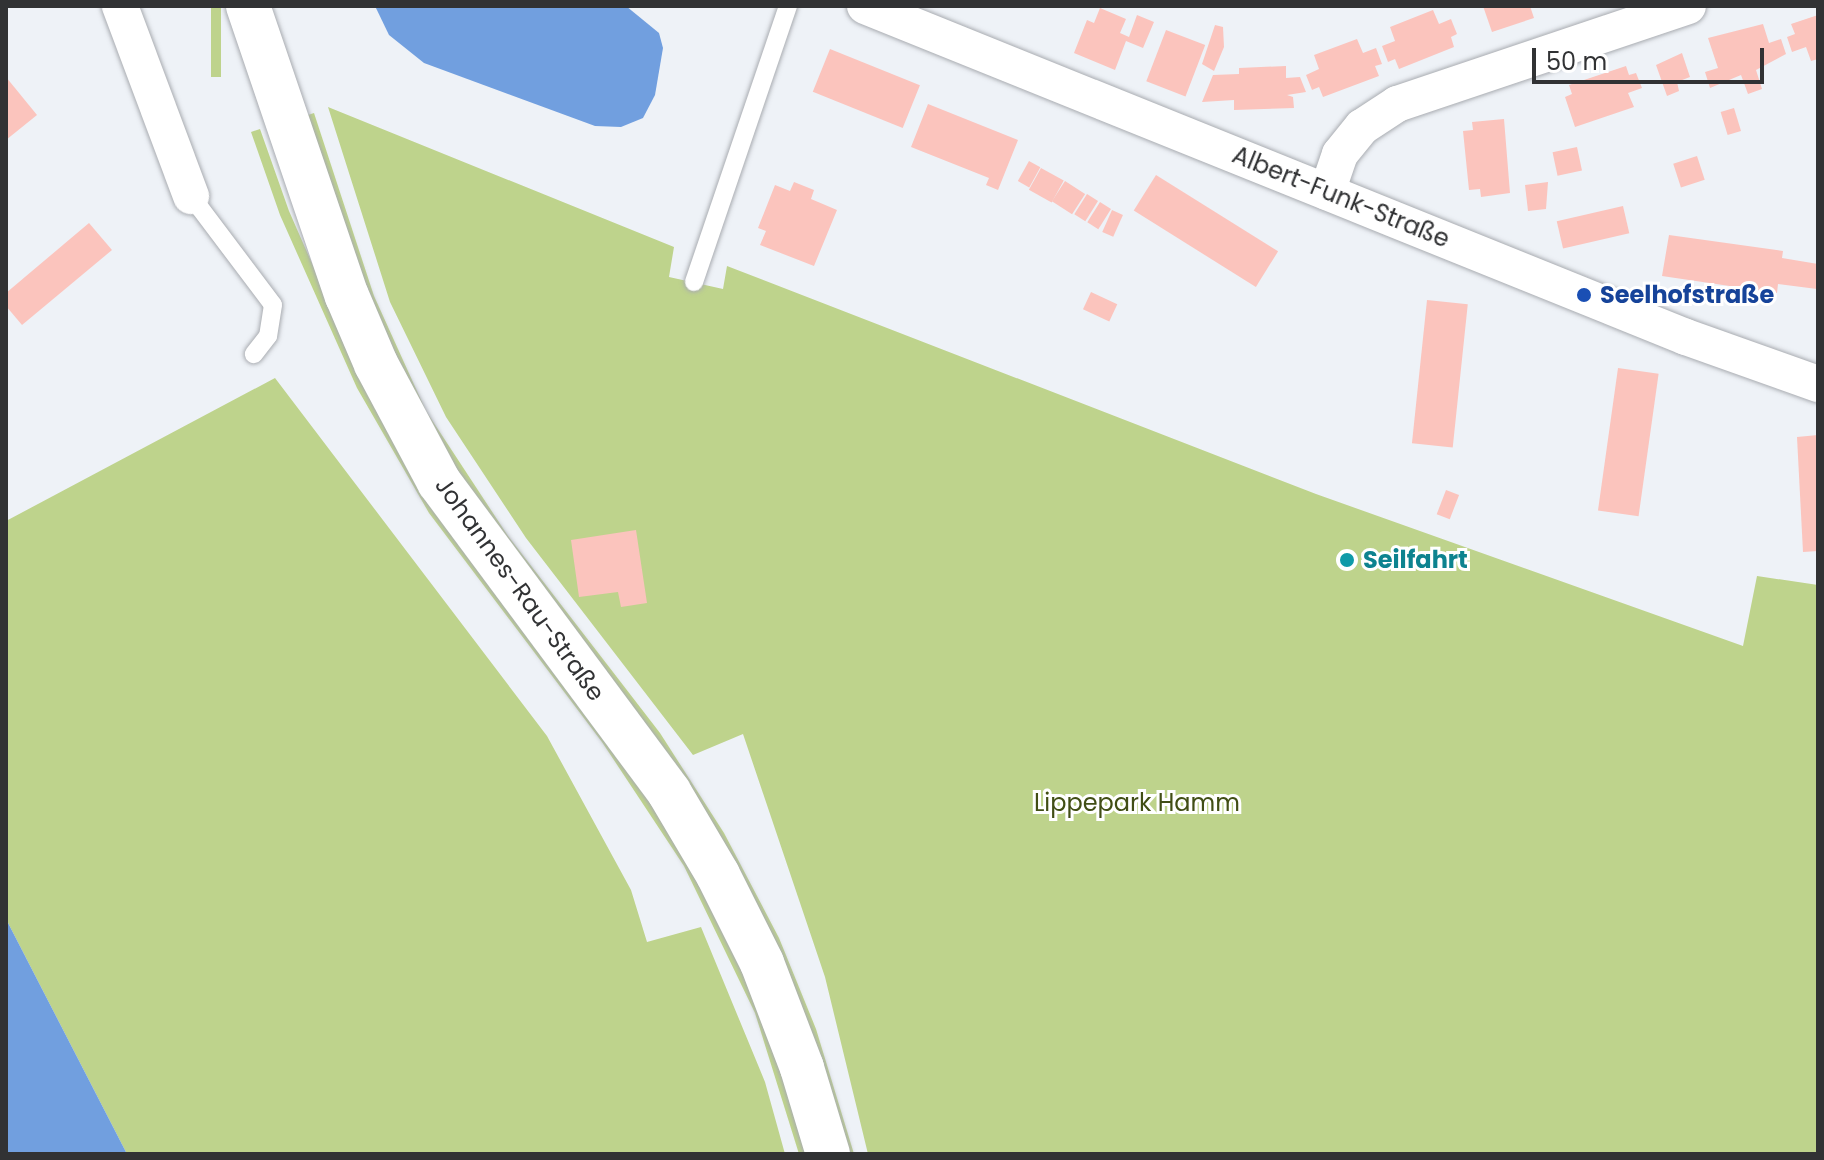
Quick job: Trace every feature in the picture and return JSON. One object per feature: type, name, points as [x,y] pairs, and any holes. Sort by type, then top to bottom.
[{"type":"street","points":[[120,6],[191,196]]},
{"type":"street","name":"Johannes-Rau-Straße","points":[[248,6],[347,296],[376,364],[439,482],[669,792],[718,875],[762,963],[802,1068],[828,1154]]},
{"type":"street","name":"Albert-Funk-Straße","points":[[865,6],[1701,343],[1818,384]]},
{"type":"street","points":[[1327,192],[1340,154],[1362,127],[1397,104],[1688,6]]},
{"type":"lane","points":[[694,282],[788,6]]},
{"type":"lane","points":[[191,196],[273,305],[268,336],[254,354]]},
{"type":"green space","points":[[211,6],[221,6],[221,77],[211,77]]},
{"type":"green space","name":"Lippepark Hamm","points":[[328,107],[674,247],[669,277],[723,289],[727,266],[1316,494],[1743,646],[1757,576],[1818,585],[1818,1154],[868,1154],[825,977],[743,734],[693,755],[526,538],[446,417],[390,302]]},
{"type":"green space","points":[[314,113],[374,296],[426,411],[508,536],[660,733],[724,833],[779,938],[816,1029],[854,1154],[845,1154],[829,1096],[393,366],[305,116]]},
{"type":"green space","points":[[260,129],[289,211],[365,384],[652,796],[764,1010],[809,1154],[799,1154],[755,1013],[684,866],[602,742],[429,513],[357,388],[280,215],[251,132]]},
{"type":"green space","points":[[275,378],[547,736],[631,890],[647,942],[701,927],[765,1082],[785,1154],[127,1154],[6,919],[6,521]]},
{"type":"water","points":[[375,6],[626,6],[659,33],[663,48],[655,95],[643,118],[621,127],[595,126],[424,63],[389,35]]},
{"type":"water","points":[[6,919],[127,1154],[6,1154]]},
{"type":"building","points":[[1483,6],[1530,6],[1534,18],[1492,32]]},
{"type":"building","points":[[1100,8],[1126,19],[1120,33],[1129,37],[1137,15],[1154,22],[1143,48],[1126,41],[1115,70],[1074,53],[1087,20],[1094,23]]},
{"type":"building","points":[[1433,10],[1439,24],[1451,19],[1457,34],[1451,37],[1454,47],[1399,69],[1395,59],[1388,62],[1382,46],[1395,41],[1390,27]]},
{"type":"building","points":[[1818,15],[1818,59],[1811,61],[1806,47],[1792,52],[1787,37],[1795,34],[1791,24]]},
{"type":"building","points":[[1763,24],[1769,43],[1781,39],[1786,54],[1756,70],[1762,89],[1748,94],[1741,75],[1710,88],[1705,72],[1718,68],[1708,38]]},
{"type":"building","points":[[1215,25],[1223,27],[1224,47],[1214,71],[1202,64]]},
{"type":"building","points":[[1166,30],[1205,45],[1186,96],[1146,81]]},
{"type":"building","points":[[1357,39],[1363,53],[1376,48],[1382,64],[1375,66],[1379,76],[1323,97],[1319,87],[1312,90],[1306,75],[1319,69],[1314,55]]},
{"type":"building","points":[[830,49],[920,85],[903,128],[813,92]]},
{"type":"building","points":[[1682,53],[1690,77],[1677,82],[1679,91],[1667,96],[1656,65]]},
{"type":"building","points":[[1286,66],[1286,78],[1300,77],[1306,92],[1287,95],[1293,97],[1294,108],[1234,110],[1234,100],[1202,102],[1213,75],[1239,74],[1239,68]]},
{"type":"building","points":[[1626,66],[1629,75],[1636,73],[1642,88],[1628,93],[1634,107],[1575,127],[1565,97],[1572,94],[1569,85]]},
{"type":"building","points":[[6,77],[37,115],[6,140]]},
{"type":"building","points":[[928,104],[1018,140],[998,190],[986,185],[989,178],[911,147]]},
{"type":"building","points":[[1734,108],[1741,131],[1728,135],[1721,112]]},
{"type":"building","points":[[1504,119],[1510,193],[1481,197],[1480,189],[1469,190],[1463,131],[1473,130],[1472,122]]},
{"type":"building","points":[[1577,147],[1582,170],[1558,176],[1553,152]]},
{"type":"building","points":[[1697,156],[1705,180],[1681,188],[1673,164]]},
{"type":"building","points":[[1029,161],[1040,167],[1029,187],[1018,181]]},
{"type":"building","points":[[1041,168],[1064,181],[1052,202],[1029,190]]},
{"type":"building","points":[[1156,175],[1278,251],[1256,287],[1134,211]]},
{"type":"building","points":[[1065,181],[1085,194],[1072,214],[1052,201]]},
{"type":"building","points":[[794,182],[814,190],[811,199],[837,210],[814,266],[760,245],[766,231],[758,228],[775,185],[790,191]]},
{"type":"building","points":[[1548,182],[1546,209],[1528,211],[1525,185]]},
{"type":"building","points":[[1087,194],[1098,201],[1085,221],[1074,214]]},
{"type":"building","points":[[1100,202],[1111,209],[1098,229],[1087,222]]},
{"type":"building","points":[[1623,206],[1629,233],[1563,249],[1557,221]]},
{"type":"building","points":[[1112,210],[1123,215],[1113,237],[1102,232]]},
{"type":"building","points":[[89,223],[112,250],[22,325],[6,306],[6,293]]},
{"type":"building","points":[[1669,235],[1783,251],[1782,258],[1818,264],[1817,289],[1778,284],[1777,293],[1662,276]]},
{"type":"building","points":[[1091,292],[1117,304],[1109,321],[1083,309]]},
{"type":"building","points":[[1427,300],[1468,304],[1453,447],[1412,443]]},
{"type":"building","points":[[1618,368],[1659,374],[1639,516],[1598,511]]},
{"type":"building","points":[[1818,435],[1818,551],[1803,552],[1797,437]]},
{"type":"building","points":[[1446,490],[1459,495],[1450,519],[1437,514]]},
{"type":"building","points":[[636,530],[647,603],[621,607],[618,592],[579,597],[571,540]]},
{"type":"place","name":"Seelhofstraße","points":[[1584,295]]},
{"type":"place","name":"Seilfahrt","points":[[1347,560]]}]
